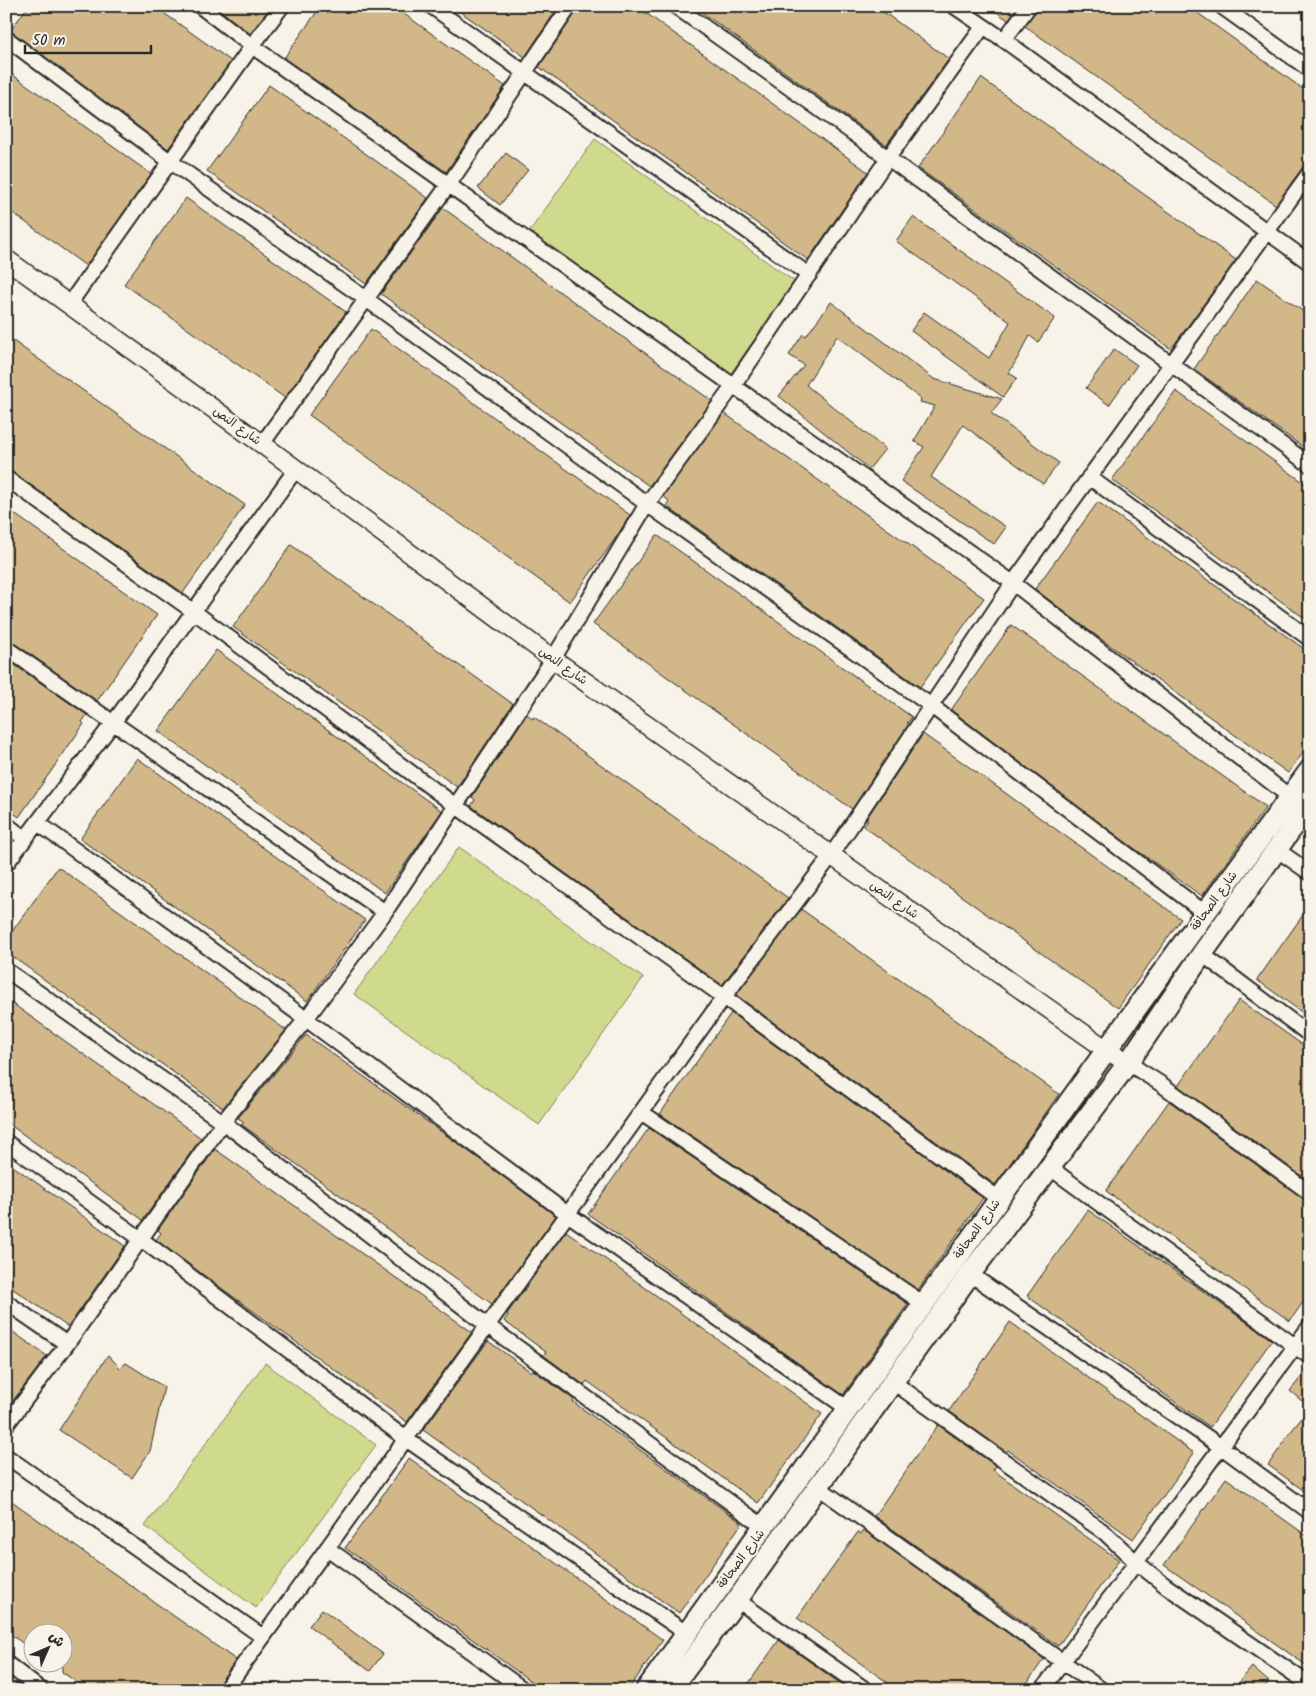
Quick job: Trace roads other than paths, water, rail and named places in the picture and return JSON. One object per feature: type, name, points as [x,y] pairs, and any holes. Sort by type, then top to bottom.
[{"type":"main road","name":"شارع الصحافة","points":[[646,1690],[764,1528],[847,1408],[1310,770]]},
{"type":"main road","name":"شارع الصحافة","points":[[670,1690],[737,1600],[970,1274],[1128,1063],[1202,954],[1310,803]]},
{"type":"street","points":[[200,6],[252,46],[1013,583],[1290,797]]},
{"type":"street","points":[[70,304],[282,6]]},
{"type":"street","points":[[431,6],[809,276]]},
{"type":"street","points":[[262,444],[449,184],[570,6]]},
{"type":"street","points":[[675,6],[888,158],[1310,465]]},
{"type":"street","points":[[954,6],[1004,40],[1310,263]]},
{"type":"street","points":[[1004,40],[1029,6]]},
{"type":"street","points":[[1221,6],[1310,70]]},
{"type":"street","points":[[6,1425],[67,1344],[223,1122],[306,1019],[385,912],[553,659],[647,504],[734,385],[888,158],[983,27]]},
{"type":"street","points":[[6,38],[171,162],[366,299],[647,504],[930,705],[1205,913]]},
{"type":"street","points":[[225,1690],[569,1215],[724,997],[831,856],[1013,583],[1310,172]]},
{"type":"street","name":"شارع النص","points":[[6,259],[262,444],[553,659],[1128,1063]]},
{"type":"street","points":[[6,864],[113,723],[296,469]]},
{"type":"street","points":[[1089,477],[1310,639]]},
{"type":"street","points":[[6,478],[193,611],[456,806],[724,997],[999,1199]]},
{"type":"street","points":[[6,648],[385,912]]},
{"type":"street","points":[[38,823],[569,1215],[847,1408]]},
{"type":"street","points":[[6,824],[26,839]]},
{"type":"street","points":[[1276,849],[1310,873]]},
{"type":"street","points":[[1202,954],[1310,1034]]},
{"type":"street","points":[[6,970],[223,1122],[488,1326],[764,1528]]},
{"type":"street","points":[[1128,1063],[1161,1084],[1310,1193]]},
{"type":"street","points":[[641,1112],[924,1304]]},
{"type":"street","points":[[6,1142],[141,1239],[406,1439],[686,1633]]},
{"type":"street","points":[[1049,1167],[1310,1357]]},
{"type":"street","points":[[970,1274],[1220,1446],[1310,1512]]},
{"type":"street","points":[[6,1302],[67,1344]]},
{"type":"street","points":[[1042,1690],[1310,1326]]},
{"type":"street","points":[[893,1382],[1104,1532],[1136,1562],[1166,1586],[1310,1686]]},
{"type":"street","points":[[6,1456],[263,1637]]},
{"type":"street","points":[[818,1487],[1102,1690]]},
{"type":"street","points":[[328,1548],[524,1690]]},
{"type":"street","points":[[737,1600],[866,1690]]},
{"type":"street","points":[[6,1663],[41,1690]]}]
